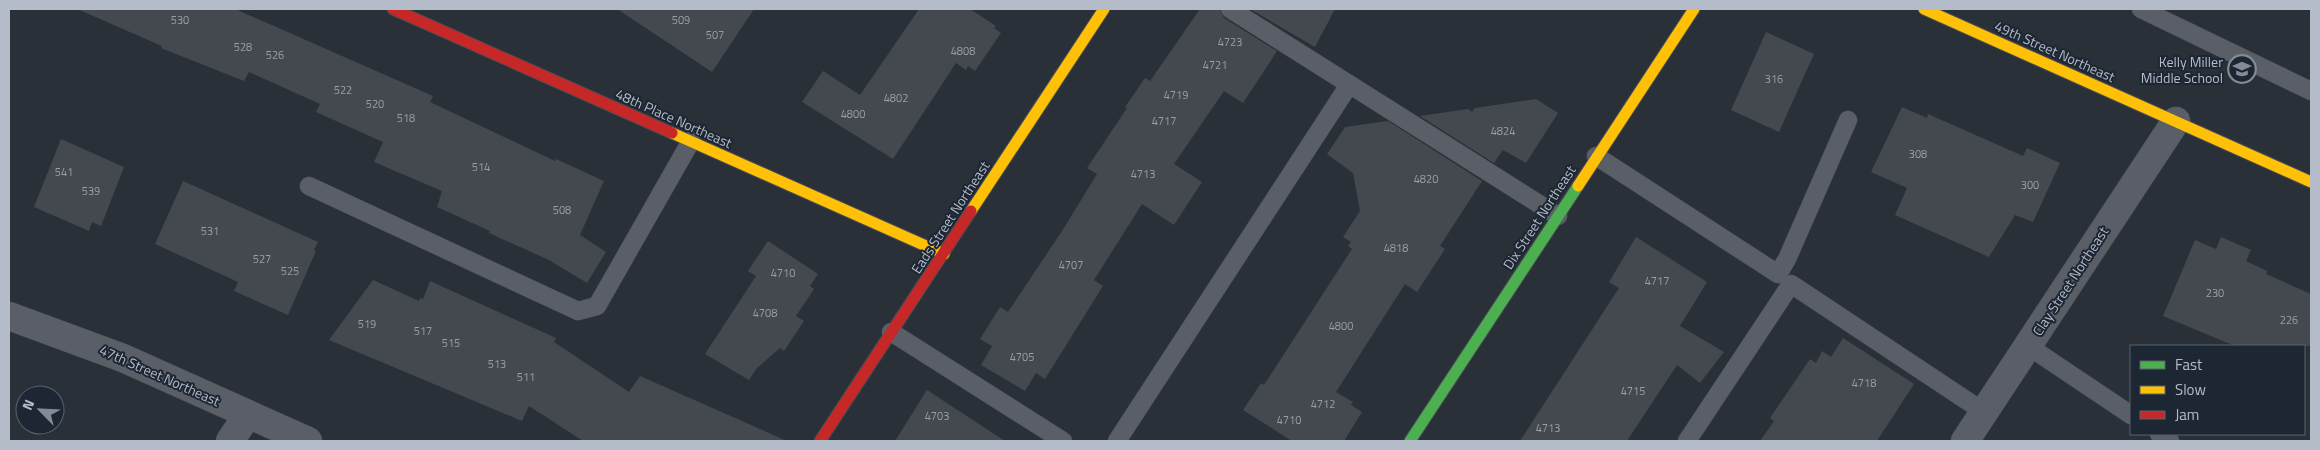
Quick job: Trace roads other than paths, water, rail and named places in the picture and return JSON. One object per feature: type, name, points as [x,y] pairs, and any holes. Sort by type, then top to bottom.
[{"type":"street","name":"48th Place Northeast","points":[[393,9],[944,254]]},
{"type":"street","name":"Eads Street Northeast","points":[[820,441],[1104,9]]},
{"type":"street","name":"Dix Street Northeast","points":[[1410,441],[1694,9]]},
{"type":"street","name":"49th Street Northeast","points":[[1924,9],[2311,182]]},
{"type":"street","name":"Clay Street Northeast","points":[[1965,441],[2176,121]]},
{"type":"street","name":"47th Street Northeast","points":[[9,316],[124,358],[308,441]]},
{"type":"street","points":[[230,441],[248,414]]},
{"type":"lane","points":[[1230,9],[1558,216]]},
{"type":"lane","points":[[2141,9],[2311,91]]},
{"type":"lane","points":[[1117,441],[1348,85]]},
{"type":"lane","points":[[1686,441],[1785,279],[1786,259],[1848,120]]},
{"type":"lane","points":[[309,186],[578,311],[597,306],[691,141]]},
{"type":"lane","points":[[1596,156],[1984,412]]},
{"type":"lane","points":[[891,332],[1063,441]]},
{"type":"lane","points":[[2028,346],[2130,414]]},
{"type":"place","name":"Kelly Miller Middle School","points":[[2242,69]]}]
